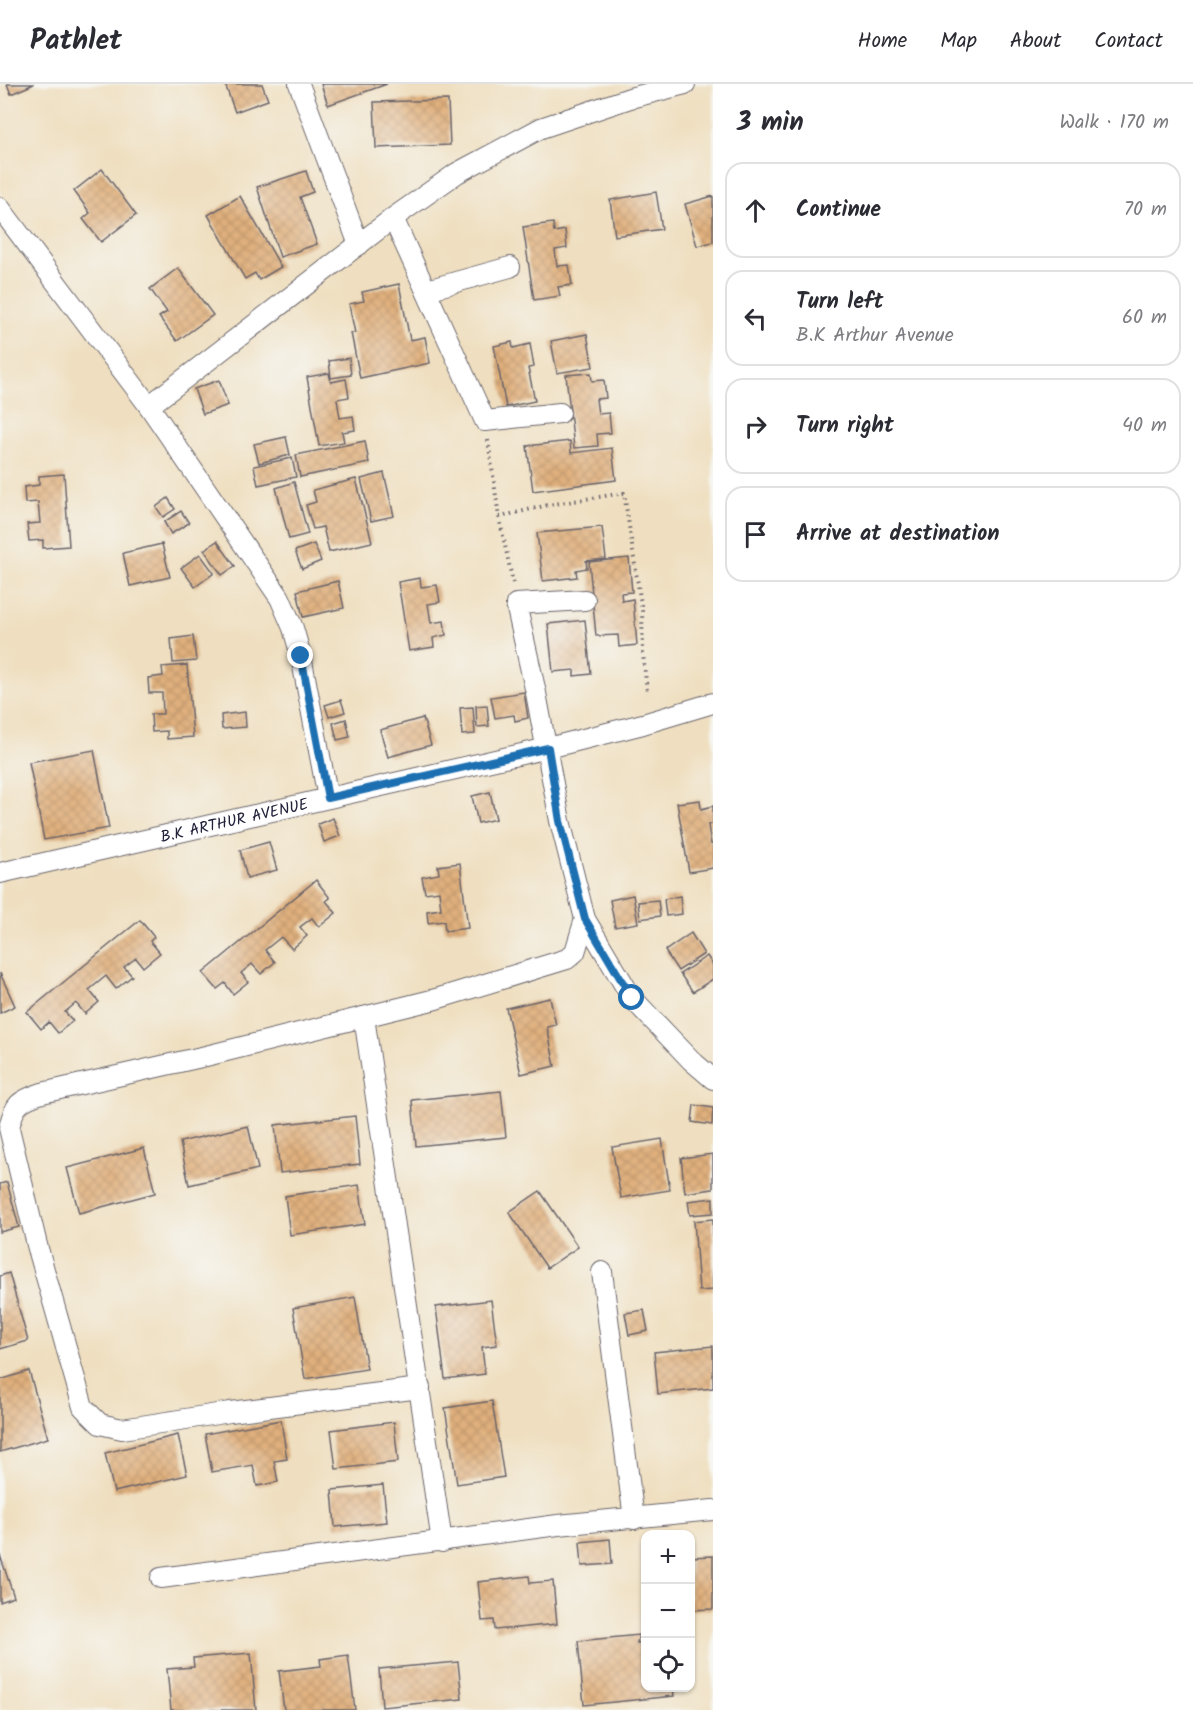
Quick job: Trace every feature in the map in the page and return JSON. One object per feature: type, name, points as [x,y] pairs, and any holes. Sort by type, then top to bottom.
[{"type":"street","points":[[299,84],[358,245]]},
{"type":"street","points":[[149,406],[393,218],[457,173],[541,128],[630,98],[685,84]]},
{"type":"street","points":[[0,208],[149,406],[280,598],[293,628],[301,656],[328,798]]},
{"type":"street","points":[[393,218],[485,421],[560,413]]},
{"type":"street","points":[[427,290],[510,267]]},
{"type":"street","points":[[585,600],[516,604],[548,748],[560,821],[585,919],[632,998],[692,1061],[713,1079]]},
{"type":"street","name":"B.K ARTHUR AVENUE","points":[[0,873],[548,748],[643,724],[713,703]]},
{"type":"street","points":[[420,1388],[230,1412],[122,1429],[100,1424],[82,1407],[37,1245],[9,1128],[12,1115],[17,1104],[42,1093],[206,1056],[436,999],[567,959],[576,952],[585,919]]},
{"type":"street","points":[[364,1017],[442,1542]]},
{"type":"street","points":[[602,1272],[634,1519]]},
{"type":"street","points":[[161,1578],[558,1525],[713,1510]]},
{"type":"path","points":[[485,421],[499,517],[516,604]]},
{"type":"path","points":[[499,517],[548,505],[624,493],[642,611],[647,691]]},
{"type":"building","points":[[7,84],[34,84],[11,94]]},
{"type":"building","points":[[225,84],[262,84],[268,100],[235,112]]},
{"type":"building","points":[[321,84],[387,84],[328,105]]},
{"type":"building","points":[[448,100],[450,145],[376,148],[374,102]]},
{"type":"building","points":[[102,169],[136,215],[101,242],[83,219],[90,213],[74,191]]},
{"type":"building","points":[[306,171],[313,192],[300,197],[317,244],[280,257],[257,187]]},
{"type":"building","points":[[656,192],[662,229],[615,236],[610,200]]},
{"type":"building","points":[[240,196],[281,267],[259,280],[255,273],[245,279],[208,215]]},
{"type":"building","points":[[713,196],[713,242],[697,246],[685,204]]},
{"type":"building","points":[[553,223],[554,232],[565,230],[567,248],[555,250],[557,266],[569,265],[572,285],[558,287],[560,296],[534,300],[523,227]]},
{"type":"building","points":[[178,268],[213,315],[177,341],[159,317],[167,312],[150,289]]},
{"type":"building","points":[[399,284],[410,340],[425,337],[430,363],[360,378],[351,333],[355,333],[349,304],[364,301],[362,292]]},
{"type":"building","points":[[587,334],[593,367],[557,373],[551,341]]},
{"type":"building","points":[[512,342],[513,348],[530,344],[534,367],[528,368],[535,401],[506,407],[494,346]]},
{"type":"building","points":[[349,358],[351,375],[331,378],[329,361]]},
{"type":"building","points":[[329,373],[331,382],[346,379],[349,397],[337,399],[340,418],[353,416],[355,430],[342,432],[344,442],[319,446],[307,377]]},
{"type":"building","points":[[591,373],[592,381],[604,380],[606,398],[596,399],[598,414],[609,413],[611,433],[597,434],[598,446],[574,448],[566,375]]},
{"type":"building","points":[[219,380],[228,405],[203,414],[194,389]]},
{"type":"building","points":[[286,437],[290,455],[259,463],[254,444]]},
{"type":"building","points":[[365,441],[369,463],[300,477],[296,455]]},
{"type":"building","points":[[570,441],[571,453],[612,448],[616,480],[533,491],[527,446]]},
{"type":"building","points":[[292,458],[296,477],[258,485],[254,466]]},
{"type":"building","points":[[384,473],[394,516],[371,521],[361,479]]},
{"type":"building","points":[[64,474],[69,546],[43,548],[43,540],[29,541],[27,524],[40,523],[38,502],[25,503],[24,487],[39,485],[39,476]]},
{"type":"building","points":[[356,479],[372,542],[329,552],[323,527],[313,529],[306,505],[316,502],[313,490]]},
{"type":"building","points":[[294,482],[308,534],[289,539],[276,488]]},
{"type":"building","points":[[168,498],[175,509],[163,517],[156,507]]},
{"type":"building","points":[[181,511],[189,523],[171,534],[164,522]]},
{"type":"building","points":[[602,527],[606,559],[586,561],[587,568],[576,570],[577,577],[543,581],[537,533]]},
{"type":"building","points":[[217,541],[235,566],[222,575],[204,550]]},
{"type":"building","points":[[162,544],[170,577],[130,586],[123,553]]},
{"type":"building","points":[[314,544],[321,561],[302,569],[295,551]]},
{"type":"building","points":[[200,554],[214,573],[195,587],[181,568]]},
{"type":"building","points":[[629,558],[632,592],[621,593],[622,601],[633,599],[637,645],[619,647],[618,635],[596,636],[589,562]]},
{"type":"building","points":[[420,578],[421,587],[437,585],[440,602],[428,604],[431,623],[444,621],[446,635],[433,638],[434,647],[409,651],[398,582]]},
{"type":"building","points":[[338,581],[344,608],[303,617],[297,591]]},
{"type":"building","points":[[585,620],[591,674],[574,676],[574,670],[553,672],[548,624]]},
{"type":"building","points":[[193,636],[196,661],[173,663],[171,639]]},
{"type":"building","points":[[187,665],[193,737],[167,739],[167,731],[152,732],[151,714],[163,714],[162,693],[149,693],[148,678],[163,676],[162,667]]},
{"type":"building","points":[[524,692],[528,718],[515,721],[514,715],[495,718],[491,697]]},
{"type":"building","points":[[341,700],[345,712],[329,717],[325,705]]},
{"type":"building","points":[[487,705],[489,726],[477,727],[476,706]]},
{"type":"building","points":[[473,707],[475,734],[462,735],[460,708]]},
{"type":"building","points":[[245,712],[246,727],[222,729],[221,715]]},
{"type":"building","points":[[423,718],[431,745],[388,757],[380,730]]},
{"type":"building","points":[[346,719],[350,737],[337,740],[333,723]]},
{"type":"building","points":[[94,750],[109,828],[44,840],[29,762]]},
{"type":"building","points":[[490,792],[496,819],[478,823],[472,796]]},
{"type":"building","points":[[700,800],[701,809],[713,806],[713,824],[708,825],[711,844],[713,844],[713,868],[689,872],[677,803]]},
{"type":"building","points":[[333,818],[340,836],[324,842],[318,824]]},
{"type":"building","points":[[269,842],[277,870],[247,878],[240,850]]},
{"type":"building","points":[[460,863],[468,928],[445,931],[444,921],[428,923],[427,911],[441,909],[439,891],[425,893],[422,877],[439,874],[438,866]]},
{"type":"building","points":[[316,880],[330,898],[326,901],[336,913],[319,927],[312,918],[300,927],[307,936],[292,949],[281,937],[265,950],[275,962],[261,974],[252,964],[241,973],[248,982],[233,994],[225,983],[217,989],[203,973]]},
{"type":"building","points":[[633,895],[638,923],[615,927],[610,900]]},
{"type":"building","points":[[680,896],[682,914],[666,916],[664,899]]},
{"type":"building","points":[[658,900],[660,916],[640,919],[638,902]]},
{"type":"building","points":[[140,920],[154,937],[150,941],[160,953],[143,967],[136,958],[124,967],[132,976],[116,989],[106,976],[89,990],[99,1002],[85,1014],[76,1003],[65,1012],[73,1021],[58,1033],[49,1022],[41,1029],[27,1012]]},
{"type":"building","points":[[691,933],[704,954],[678,971],[665,951]]},
{"type":"building","points":[[707,956],[713,965],[713,979],[693,992],[680,974]]},
{"type":"building","points":[[0,973],[15,1006],[0,1013]]},
{"type":"building","points":[[550,998],[556,1025],[547,1027],[555,1066],[521,1074],[506,1008]]},
{"type":"building","points":[[501,1091],[506,1137],[416,1146],[412,1100]]},
{"type":"building","points":[[694,1105],[713,1108],[712,1125],[692,1122]]},
{"type":"building","points":[[355,1116],[360,1164],[280,1173],[275,1125]]},
{"type":"building","points":[[248,1126],[258,1169],[189,1185],[180,1142]]},
{"type":"building","points":[[662,1139],[670,1190],[621,1198],[612,1147]]},
{"type":"building","points":[[144,1148],[155,1193],[79,1213],[67,1168]]},
{"type":"building","points":[[713,1154],[713,1189],[685,1193],[681,1158]]},
{"type":"building","points":[[7,1182],[19,1227],[0,1232],[0,1184]]},
{"type":"building","points":[[359,1185],[365,1224],[290,1235],[285,1196]]},
{"type":"building","points":[[540,1191],[578,1247],[547,1268],[509,1212]]},
{"type":"building","points":[[713,1198],[713,1213],[690,1215],[688,1201]]},
{"type":"building","points":[[713,1219],[713,1290],[699,1291],[694,1221]]},
{"type":"building","points":[[9,1273],[28,1341],[0,1349],[0,1276]]},
{"type":"building","points":[[355,1297],[367,1369],[305,1379],[293,1308]]},
{"type":"building","points":[[491,1300],[497,1345],[482,1347],[485,1374],[445,1379],[436,1307]]},
{"type":"building","points":[[644,1310],[648,1331],[629,1335],[625,1313]]},
{"type":"building","points":[[713,1346],[713,1388],[658,1394],[654,1352]]},
{"type":"building","points":[[29,1371],[48,1438],[0,1452],[0,1380]]},
{"type":"building","points":[[492,1401],[504,1477],[457,1484],[445,1408]]},
{"type":"building","points":[[281,1420],[287,1459],[274,1461],[278,1482],[257,1486],[253,1465],[212,1472],[205,1434]]},
{"type":"building","points":[[394,1422],[398,1462],[336,1469],[331,1430]]},
{"type":"building","points":[[178,1435],[187,1475],[114,1492],[105,1453]]},
{"type":"building","points":[[383,1485],[387,1522],[335,1527],[332,1490]]},
{"type":"building","points":[[610,1539],[612,1564],[582,1566],[580,1542]]},
{"type":"building","points":[[0,1555],[14,1597],[0,1602]]},
{"type":"building","points":[[713,1556],[713,1609],[695,1610],[695,1557]]},
{"type":"building","points":[[529,1576],[530,1583],[553,1581],[557,1624],[495,1630],[494,1620],[482,1621],[478,1582]]},
{"type":"building","points":[[639,1635],[637,1643],[641,1643],[641,1692],[674,1692],[674,1696],[584,1705],[578,1641]]},
{"type":"building","points":[[251,1653],[256,1710],[171,1710],[167,1669],[194,1667],[193,1658]]},
{"type":"building","points":[[348,1655],[355,1710],[284,1710],[279,1671],[321,1666],[320,1659]]},
{"type":"building","points":[[458,1662],[462,1699],[382,1707],[379,1669]]},
{"type":"route","points":[[301,656],[328,798],[548,748],[560,821],[585,919],[632,998]]}]
